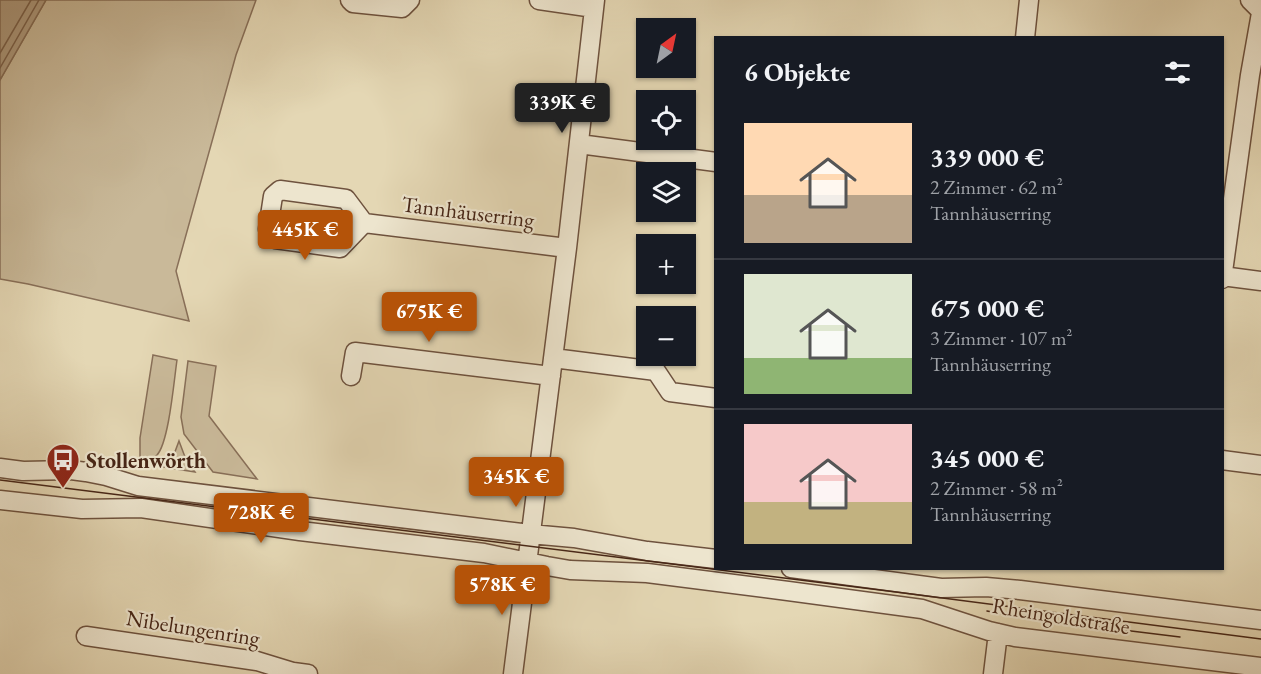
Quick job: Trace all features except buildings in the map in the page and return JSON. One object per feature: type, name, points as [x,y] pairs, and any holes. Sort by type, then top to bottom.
[{"type":"street","points":[[350,0],[353,3],[402,8],[410,0]]},
{"type":"street","points":[[513,674],[567,248],[595,4],[539,0]]},
{"type":"street","points":[[1024,36],[1029,0]]},
{"type":"street","points":[[1224,270],[1250,75],[1261,12],[1250,0]]},
{"type":"street","points":[[579,144],[714,162]]},
{"type":"street","points":[[280,190],[346,199],[364,223],[340,248],[275,239],[269,234],[268,229],[273,196],[280,190]]},
{"type":"street","name":"Tannhäuserring","points":[[364,223],[567,248]]},
{"type":"street","points":[[1224,277],[1261,281]]},
{"type":"street","points":[[351,376],[355,352],[552,367],[656,370],[670,392],[714,398]]},
{"type":"street","points":[[1224,460],[1261,465]]},
{"type":"street","points":[[0,468],[23,471],[78,471],[106,476],[138,486],[574,538],[647,551],[714,559]]},
{"type":"street","name":"Rheingoldstraße","points":[[0,500],[82,509],[141,508],[300,531],[484,553],[570,570],[647,573],[922,609],[998,633],[1026,638],[1261,668]]},
{"type":"street","name":"Rheingoldstraße","points":[[806,570],[941,588],[986,587],[1020,590],[1261,620]]},
{"type":"street","points":[[993,674],[998,633]]},
{"type":"street","name":"Nibelungenring","points":[[86,636],[257,661],[298,673]]},
{"type":"shaded area","points":[[46,0],[256,0],[236,55],[176,271],[189,321],[0,279],[0,80]]},
{"type":"shaded area","points":[[153,355],[177,360],[173,395],[161,448],[157,455],[140,463],[140,438]]},
{"type":"shaded area","points":[[188,361],[216,366],[209,416],[257,479],[213,472],[184,434],[181,417]]},
{"type":"shaded area","points":[[179,441],[185,457],[195,472],[163,467],[173,457]]},
{"type":"water","points":[[0,0],[46,0],[0,80]]},
{"type":"tram line","points":[[0,480],[714,569]]},
{"type":"tram line","points":[[720,570],[1261,639]]},
{"type":"tram line","points":[[987,611],[1017,617],[1180,637]]},
{"type":"place","name":"Stollenwörth","points":[[63,489]]}]
